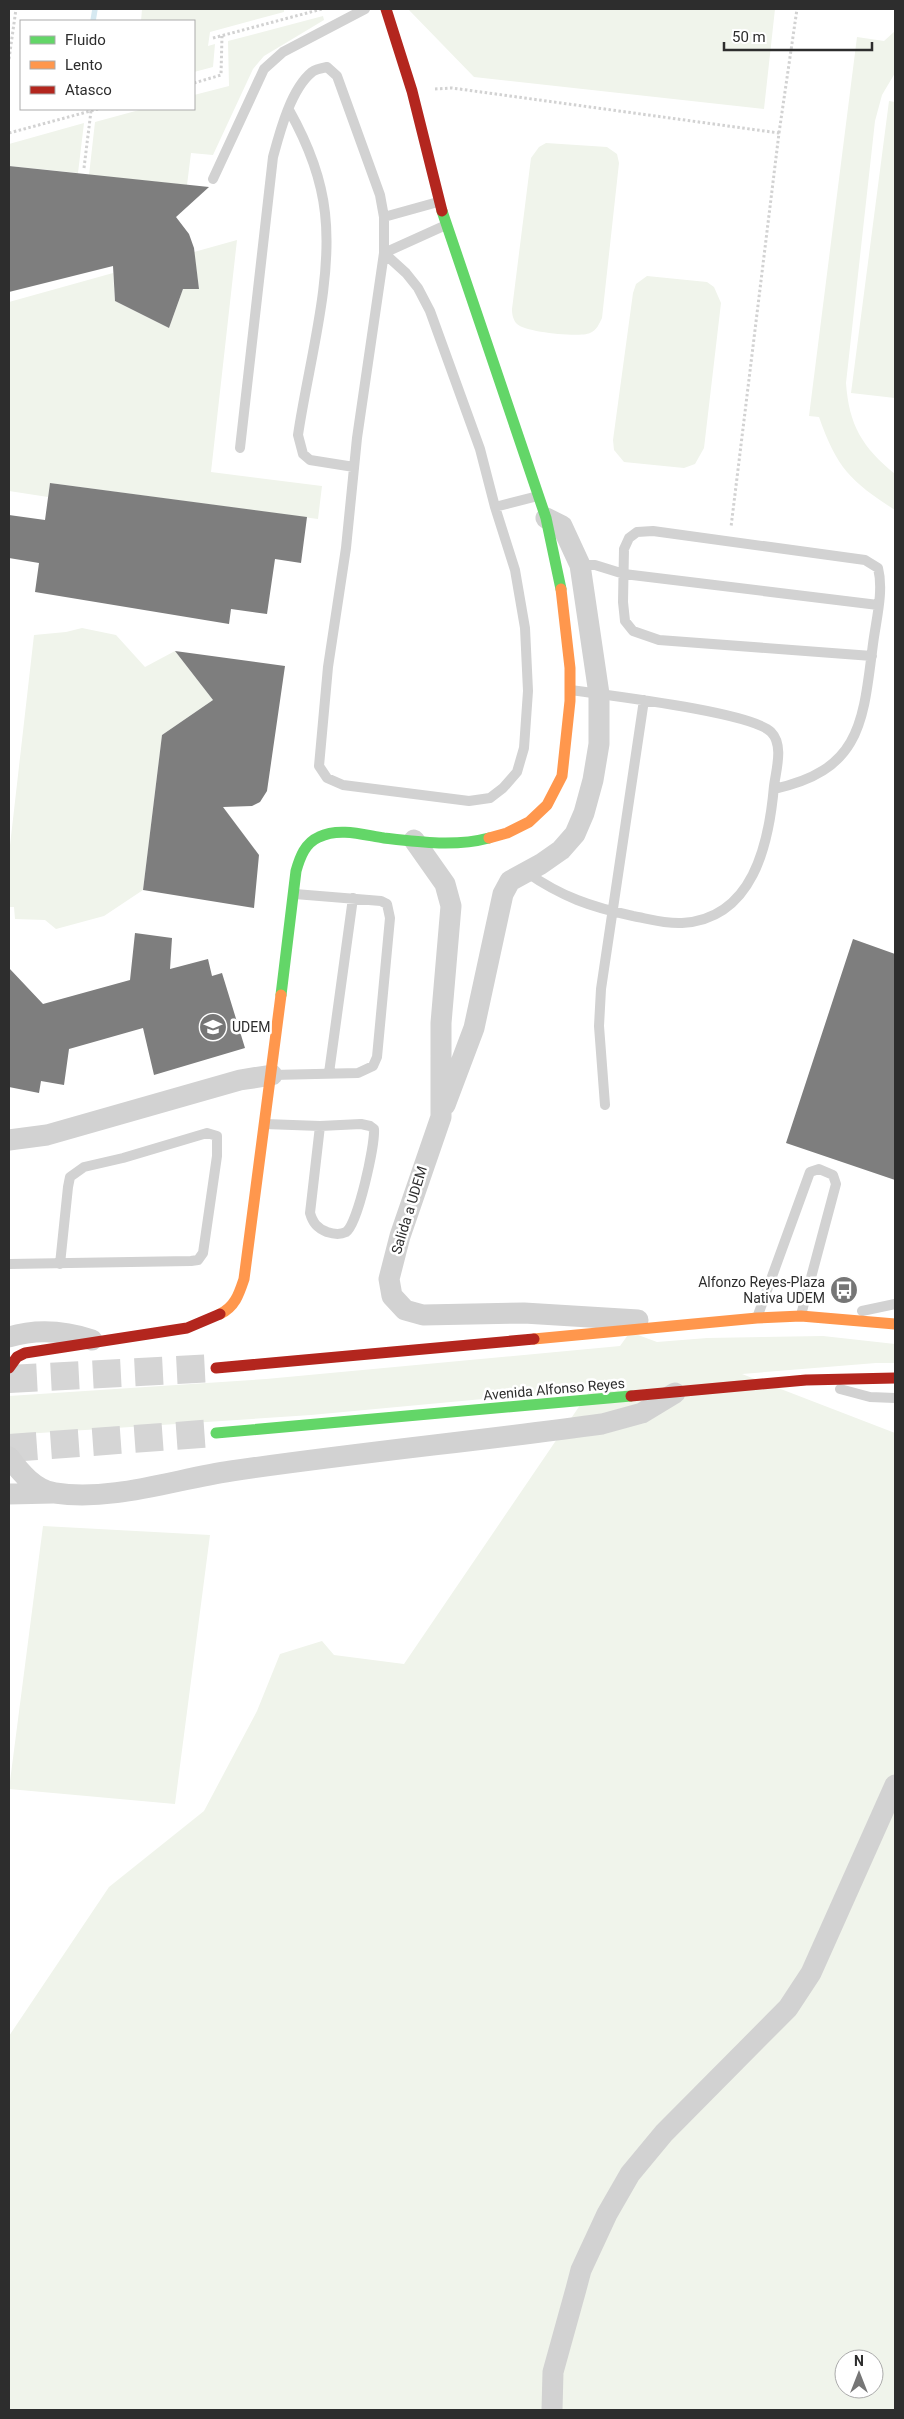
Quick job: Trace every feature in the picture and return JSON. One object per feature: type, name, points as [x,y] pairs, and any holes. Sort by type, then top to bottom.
[{"type":"street","points":[[9,1368],[16,1357],[25,1353],[187,1328],[229,1310],[239,1296],[244,1279],[272,1075],[296,871],[302,854],[312,841],[326,835],[344,832],[414,840],[473,841],[508,835],[528,825],[549,802],[561,779],[570,690],[566,618],[556,554],[539,495],[439,202],[412,91],[386,9]]},
{"type":"street","points":[[440,1117],[474,1028],[503,894],[510,881],[541,864],[561,850],[575,834],[584,813],[593,780],[599,744],[599,694],[580,565],[562,526],[546,518]]},
{"type":"street","name":"Salida a UDEM","points":[[414,840],[445,884],[451,906],[440,1023],[440,1117],[400,1236],[389,1280],[392,1296],[405,1310],[423,1315],[524,1313],[680,1324]]},
{"type":"street","points":[[9,1140],[47,1135],[240,1080],[272,1075]]},
{"type":"street","points":[[216,1368],[757,1318],[801,1316],[895,1324]]},
{"type":"street","points":[[9,1337],[21,1334],[63,1333],[95,1341]]},
{"type":"street","name":"Avenida Alfonso Reyes","points":[[216,1433],[806,1380],[895,1378]]},
{"type":"street","points":[[9,1494],[130,1491],[214,1473],[282,1463],[602,1424],[642,1413],[677,1392]]},
{"type":"street","points":[[9,1457],[23,1477],[53,1493]]},
{"type":"street","points":[[552,2410],[553,2372],[581,2270],[607,2214],[630,2174],[664,2133],[788,2008],[811,1973],[895,1785]]},
{"type":"lane","points":[[212,179],[264,69],[283,52],[365,9]]},
{"type":"lane","points":[[240,448],[256,321],[268,194],[275,149],[300,85],[314,70],[327,67],[337,76],[380,195],[384,218],[384,253],[354,467],[346,548],[328,667],[319,766],[327,778],[343,786],[469,801],[490,798],[503,788],[517,772],[524,748],[528,691],[525,628],[515,570],[494,507],[480,449],[430,311],[418,288],[406,273],[384,253]]},
{"type":"lane","points":[[289,110],[305,139],[317,174],[325,213],[326,255],[322,293],[298,435],[303,454],[310,460],[354,467]]},
{"type":"lane","points":[[384,218],[439,202]]},
{"type":"lane","points":[[384,253],[447,224]]},
{"type":"lane","points":[[494,507],[539,495]]},
{"type":"lane","points":[[774,789],[802,783],[822,772],[843,755],[858,728],[867,698],[872,656],[878,605],[880,575],[878,568],[873,563],[865,560],[654,531],[638,532],[628,538],[624,549],[625,621],[633,631],[659,640],[872,656]]},
{"type":"lane","points":[[580,565],[595,565],[624,574],[878,605]]},
{"type":"lane","points":[[526,872],[552,890],[578,901],[612,911],[662,922],[681,924],[698,921],[719,912],[734,902],[744,891],[762,853],[768,829],[778,746],[770,730],[729,716],[644,700],[570,690]]},
{"type":"lane","points":[[604,1105],[599,1026],[601,989],[644,700]]},
{"type":"lane","points":[[272,1075],[363,1071],[373,1066],[377,1057],[390,911],[387,904],[381,901],[294,894]]},
{"type":"lane","points":[[329,1073],[353,898]]},
{"type":"lane","points":[[265,1124],[320,1126],[361,1124],[374,1129],[373,1143],[357,1211],[350,1228],[344,1233],[334,1234],[320,1229],[313,1223],[310,1213],[320,1126]]},
{"type":"lane","points":[[9,1264],[60,1264],[192,1262],[198,1260],[203,1253],[208,1224],[217,1156],[217,1136],[208,1133],[123,1158],[84,1167],[77,1171],[70,1177],[68,1187],[60,1264]]},
{"type":"lane","points":[[757,1318],[810,1172],[819,1169],[833,1176],[836,1184],[801,1316]]},
{"type":"lane","points":[[834,1318],[895,1304]]},
{"type":"lane","points":[[806,1380],[870,1397],[895,1398]]},
{"type":"path","points":[[9,59],[16,9]]},
{"type":"path","points":[[296,9],[298,15]]},
{"type":"path","points":[[213,38],[322,9]]},
{"type":"path","points":[[729,541],[779,133],[797,9]]},
{"type":"path","points":[[195,83],[220,76],[222,36]]},
{"type":"path","points":[[412,91],[452,88],[779,133]]},
{"type":"path","points":[[9,133],[94,110]]},
{"type":"path","points":[[84,168],[91,111]]},
{"type":"shaded area","points":[[142,9],[284,9],[284,12],[210,32],[208,46],[215,44],[213,67],[195,72],[195,20],[141,20]]},
{"type":"shaded area","points":[[408,9],[775,9],[764,109],[474,77]]},
{"type":"shaded area","points":[[323,16],[324,20],[264,56],[253,69],[213,155],[191,153],[187,185],[89,175],[95,122],[139,110],[195,110],[195,95],[229,86],[228,41]]},
{"type":"shaded area","points":[[895,31],[895,73],[882,95],[875,121],[846,383],[850,411],[859,434],[874,454],[895,474],[895,510],[867,490],[847,472],[832,449],[819,417],[809,416],[857,37],[884,41]]},
{"type":"shaded area","points":[[889,101],[895,102],[895,398],[851,393]]},
{"type":"shaded area","points":[[84,123],[78,173],[9,166],[9,144]]},
{"type":"shaded area","points":[[546,143],[607,147],[617,154],[619,163],[602,318],[598,327],[590,333],[575,335],[541,332],[517,324],[513,315],[512,309],[531,158],[539,147]]},
{"type":"shaded area","points":[[237,240],[211,472],[322,486],[318,519],[50,483],[48,497],[9,491],[9,302],[113,273],[115,301],[169,328],[183,289],[199,289],[194,252]]},
{"type":"shaded area","points":[[647,276],[707,282],[714,287],[721,303],[704,448],[695,464],[684,468],[624,462],[614,450],[613,440],[633,293],[636,284]]},
{"type":"shaded area","points":[[82,628],[116,635],[145,667],[175,651],[213,700],[162,735],[143,890],[104,916],[56,929],[45,920],[15,919],[14,907],[9,907],[9,854],[34,635],[66,632]]},
{"type":"shaded area","points":[[630,1332],[657,1342],[707,1338],[823,1336],[895,1344],[895,1363],[742,1374],[895,1433],[895,2410],[9,2410],[9,2036],[109,1887],[204,1811],[257,1711],[280,1654],[322,1641],[334,1655],[404,1664],[591,1389],[311,1415],[9,1435],[9,1396],[266,1379],[620,1346]]},
{"type":"shaded area","points":[[43,1526],[210,1535],[175,1804],[9,1789]]},
{"type":"building","points":[[9,166],[209,187],[176,217],[189,234],[194,248],[199,289],[183,289],[169,328],[115,301],[113,266],[9,292]]},
{"type":"building","points":[[50,483],[307,517],[301,563],[275,559],[267,614],[231,609],[229,624],[35,592],[39,563],[9,558],[9,515],[45,520]]},
{"type":"building","points":[[175,651],[285,666],[267,791],[260,802],[252,806],[223,807],[259,855],[254,908],[143,890],[162,735],[213,700]]},
{"type":"building","points":[[135,933],[172,938],[170,969],[208,959],[212,976],[222,973],[245,1048],[154,1075],[143,1028],[69,1049],[64,1085],[41,1081],[39,1093],[9,1087],[9,968],[43,1004],[130,980]]},
{"type":"building","points":[[853,939],[895,954],[895,1180],[786,1143]]},
{"type":"waterway","points":[[93,20],[95,9]]},
{"type":"tunnel","points":[[9,1379],[216,1368]]},
{"type":"tunnel","points":[[9,1448],[216,1433]]},
{"type":"traffic: fast","points":[[442,211],[546,518],[561,589]]},
{"type":"traffic: fast","points":[[281,995],[296,871],[299,861],[310,843],[327,834],[343,832],[397,840],[436,843],[476,841],[489,838]]},
{"type":"traffic: fast","points":[[216,1433],[631,1396]]},
{"type":"traffic: slow","points":[[489,838],[507,833],[529,822],[547,805],[562,776],[570,701],[570,668],[561,589]]},
{"type":"traffic: slow","points":[[220,1314],[233,1304],[244,1279],[281,995]]},
{"type":"traffic: slow","points":[[534,1339],[757,1318],[801,1316],[895,1324]]},
{"type":"traffic: jam","points":[[386,9],[412,91],[442,211]]},
{"type":"traffic: jam","points":[[9,1368],[17,1357],[25,1353],[187,1328],[220,1314]]},
{"type":"traffic: jam","points":[[216,1368],[534,1339]]},
{"type":"traffic: jam","points":[[631,1396],[806,1380],[895,1378]]},
{"type":"place","name":"UDEM","points":[[213,1027]]},
{"type":"place","name":"Alfonzo Reyes-Plaza Nativa UDEM","points":[[844,1290]]}]
